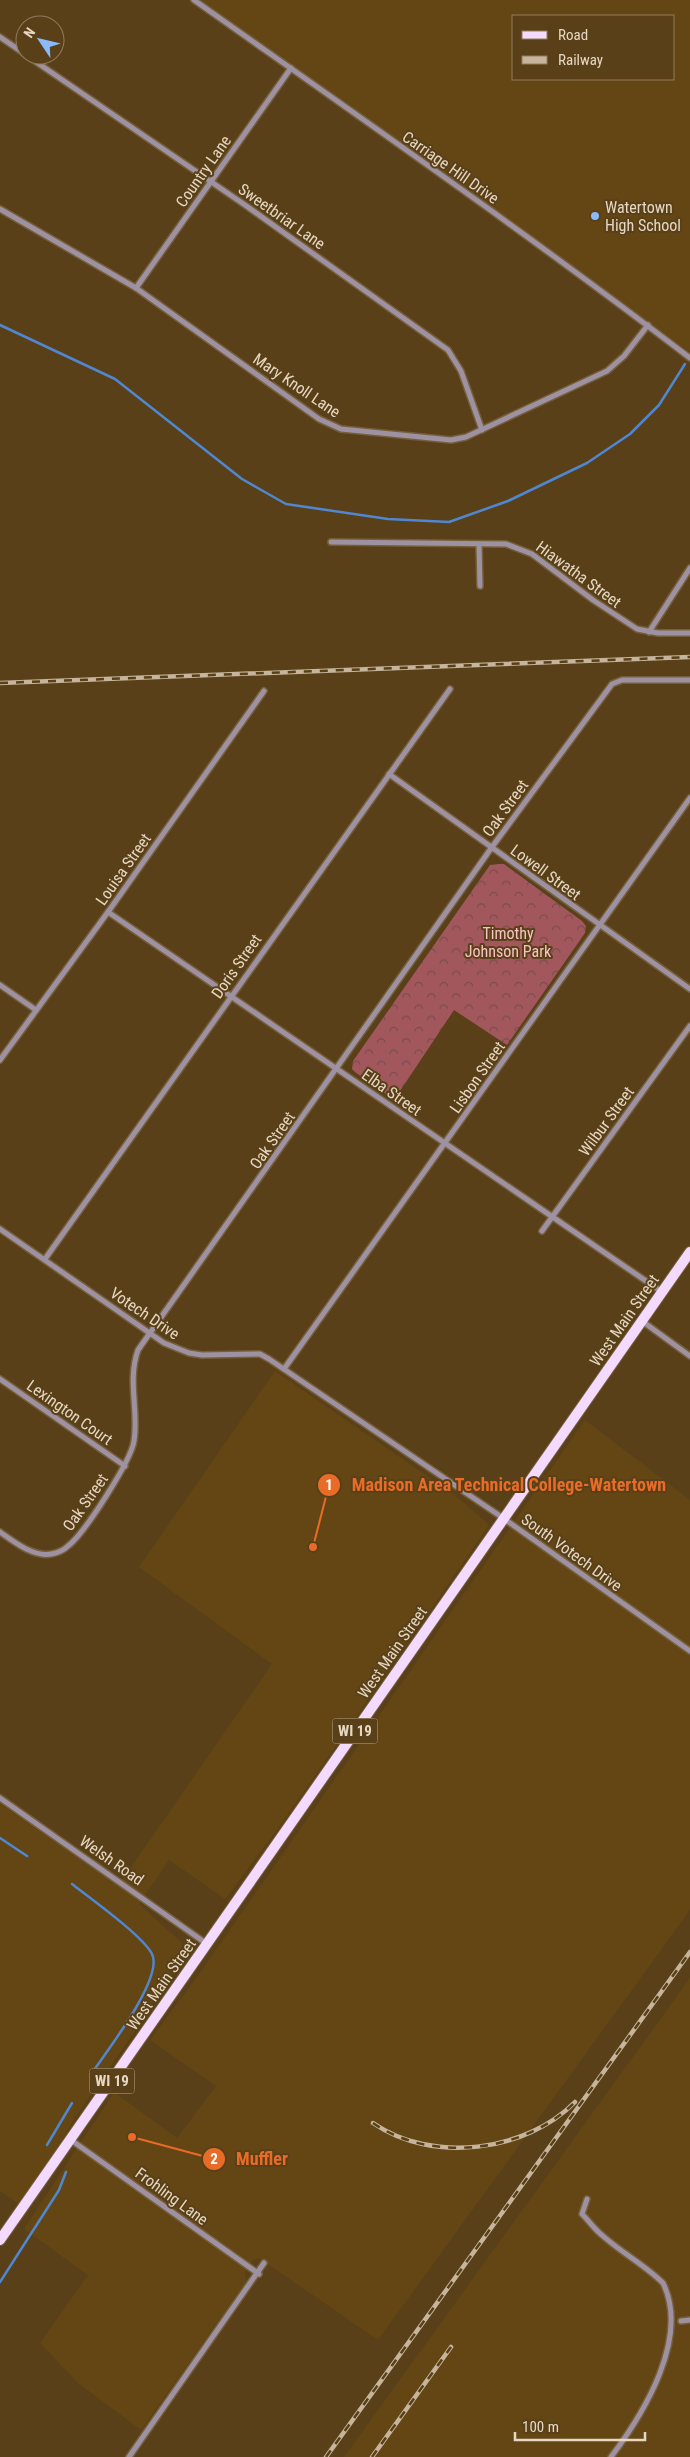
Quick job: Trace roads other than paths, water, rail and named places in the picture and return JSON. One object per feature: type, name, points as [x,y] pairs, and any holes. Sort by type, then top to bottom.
[{"type":"main road","name":"West Main Street","points":[[0,2240],[690,1252]]},
{"type":"main road","name":"West Main Street","points":[[0,2250],[17,2217]]},
{"type":"street","name":"Carriage Hill Drive","points":[[194,0],[648,325],[690,358]]},
{"type":"street","name":"Sweetbriar Lane","points":[[0,37],[15,47]]},
{"type":"street","name":"Sweetbriar Lane","points":[[41,65],[211,181],[448,350],[461,371],[482,430]]},
{"type":"street","name":"Country Lane","points":[[136,288],[291,68]]},
{"type":"street","name":"Mary Knoll Lane","points":[[0,209],[136,288],[331,426],[451,440],[466,437],[606,371],[624,356],[648,325]]},
{"type":"street","name":"Hiawatha Street","points":[[331,542],[506,544],[532,554],[625,623],[648,632],[690,633]]},
{"type":"street","points":[[479,544],[480,586]]},
{"type":"street","points":[[648,632],[690,568]]},
{"type":"street","name":"Oak Street","points":[[0,1532],[34,1552],[43,1555],[61,1551],[77,1537],[125,1466],[134,1436],[132,1389],[134,1362],[138,1350],[492,848],[596,704],[616,680],[690,680]]},
{"type":"street","name":"Doris Street","points":[[45,1259],[450,689]]},
{"type":"street","name":"Louisa Street","points":[[0,1060],[108,912],[264,691]]},
{"type":"street","name":"Lowell Street","points":[[389,774],[599,926],[690,989]]},
{"type":"street","name":"Lisbon Street","points":[[284,1369],[690,798]]},
{"type":"street","name":"Elba Street","points":[[108,912],[662,1292]]},
{"type":"street","points":[[0,985],[36,1010]]},
{"type":"street","name":"Wilbur Street","points":[[542,1231],[690,1026]]},
{"type":"street","name":"Votech Drive","points":[[0,1229],[164,1343],[189,1353],[260,1354],[390,1441]]},
{"type":"street","points":[[642,1320],[690,1356]]},
{"type":"street","name":"Lexington Court","points":[[0,1379],[125,1466]]},
{"type":"street","name":"South Votech Drive","points":[[390,1441],[503,1518],[690,1651]]},
{"type":"street","name":"Welsh Road","points":[[0,1798],[84,1855],[207,1944]]},
{"type":"street","name":"Frohling Lane","points":[[71,2140],[259,2274]]},
{"type":"street","points":[[587,2199],[582,2214],[602,2236],[655,2276],[665,2286],[677,2305]]},
{"type":"street","points":[[129,2457],[259,2274],[264,2263]]},
{"type":"street","points":[[679,2313],[681,2330]]},
{"type":"street","points":[[681,2321],[690,2320]]},
{"type":"street","points":[[611,2457],[660,2391]]},
{"type":"waterway","points":[[0,325],[115,379],[242,479],[286,504],[388,519],[449,522],[508,501],[587,463],[630,434],[659,405],[685,364]]},
{"type":"waterway","points":[[0,1838],[27,1856]]},
{"type":"waterway","points":[[72,1884],[138,1937],[152,1954],[153,1965],[150,1980],[142,1997],[132,2015],[92,2073]]},
{"type":"waterway","points":[[47,2145],[72,2103]]},
{"type":"waterway","points":[[0,2282],[59,2190],[66,2172]]},
{"type":"railway","points":[[0,683],[690,657]]},
{"type":"railway","points":[[326,2457],[690,1952]]},
{"type":"railway","points":[[373,2123],[397,2136],[423,2144],[450,2148],[478,2147],[505,2141],[531,2132],[555,2119],[575,2102]]},
{"type":"railway","points":[[372,2457],[451,2347]]},
{"type":"place","name":"Watertown High School","points":[[595,216]]},
{"type":"place","name":"Madison Area Technical College-Watertown","points":[[313,1547]]},
{"type":"place","name":"Muffler","points":[[132,2137]]},
{"type":"park label","name":"Timothy Johnson Park","points":[[508,942]]}]
